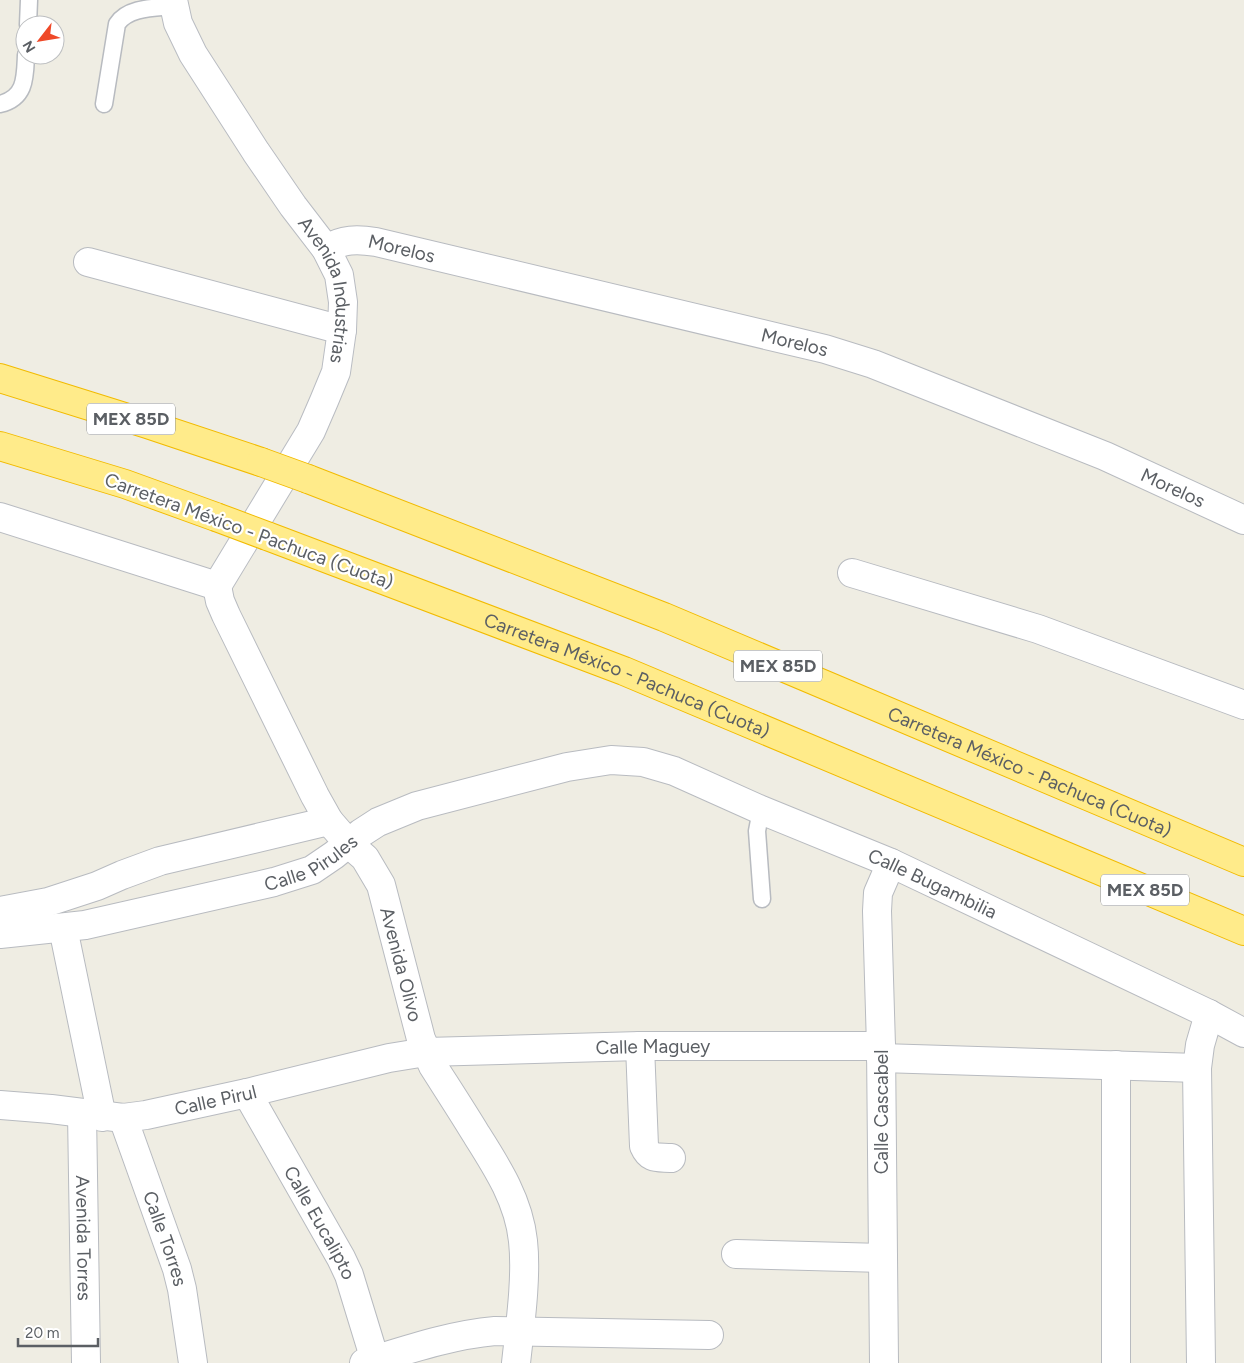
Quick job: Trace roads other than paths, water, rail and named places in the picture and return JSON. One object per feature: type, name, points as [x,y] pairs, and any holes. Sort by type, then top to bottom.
[{"type":"highway","name":"Carretera México - Pachuca (Cuota)","points":[[0,378],[261,462],[664,617],[1244,862]]},
{"type":"highway","name":"Carretera México - Pachuca (Cuota)","points":[[0,446],[124,484],[216,517],[624,672],[1244,931]]},
{"type":"street","name":"Avenida Industrias","points":[[173,3],[178,23],[193,54],[256,152],[293,206],[326,249],[339,275],[343,302],[342,330],[336,372],[311,431],[217,586]]},
{"type":"street","name":"Morelos","points":[[326,249],[338,242],[349,240],[376,242],[841,354],[874,364],[1105,456],[1244,520]]},
{"type":"street","points":[[88,262],[342,330]]},
{"type":"street","points":[[0,517],[217,586]]},
{"type":"street","points":[[852,573],[1038,629],[1244,705]]},
{"type":"street","name":"Avenida Olivo","points":[[217,586],[226,616],[315,796],[329,821],[349,844],[365,858],[381,885],[426,1052],[494,1162],[510,1192],[518,1216],[523,1241],[523,1276],[516,1363]]},
{"type":"street","name":"Calle Bugambilia","points":[[612,760],[643,762],[674,771],[761,810],[891,863],[1209,1014],[1244,1033]]},
{"type":"street","name":"Calle Pirules","points":[[0,934],[85,925],[274,882],[312,870],[378,822],[417,806],[567,768],[612,760]]},
{"type":"street","points":[[0,911],[48,902],[160,862],[329,821]]},
{"type":"street","name":"Calle Cascabel","points":[[884,1363],[881,1052],[877,911],[878,893],[891,863]]},
{"type":"street","name":"Calle Torres","points":[[62,928],[103,1116],[177,1269],[182,1289],[193,1363]]},
{"type":"street","points":[[1201,1363],[1197,1068],[1200,1045],[1209,1014]]},
{"type":"street","points":[[640,1046],[644,1146],[652,1157],[671,1158]]},
{"type":"street","name":"Calle Maguey","points":[[426,1052],[640,1046],[881,1052],[1116,1066],[1197,1068]]},
{"type":"street","name":"Calle Pirul","points":[[0,1106],[51,1109],[103,1116],[146,1115],[389,1058],[426,1052]]},
{"type":"street","points":[[1116,1066],[1116,1363]]},
{"type":"street","name":"Calle Eucalipto","points":[[247,1092],[349,1275],[369,1361]]},
{"type":"street","name":"Avenida Torres","points":[[86,1363],[103,1116]]},
{"type":"street","points":[[736,1254],[882,1258]]},
{"type":"street","points":[[369,1361],[447,1338],[495,1331],[519,1333],[709,1335]]},
{"type":"lane","points":[[28,15],[29,0]]},
{"type":"lane","points":[[104,104],[117,24],[121,18],[132,12],[173,3]]},
{"type":"lane","points":[[0,104],[13,100],[18,93],[25,80],[26,65]]},
{"type":"lane","points":[[761,810],[757,831],[762,899]]}]
